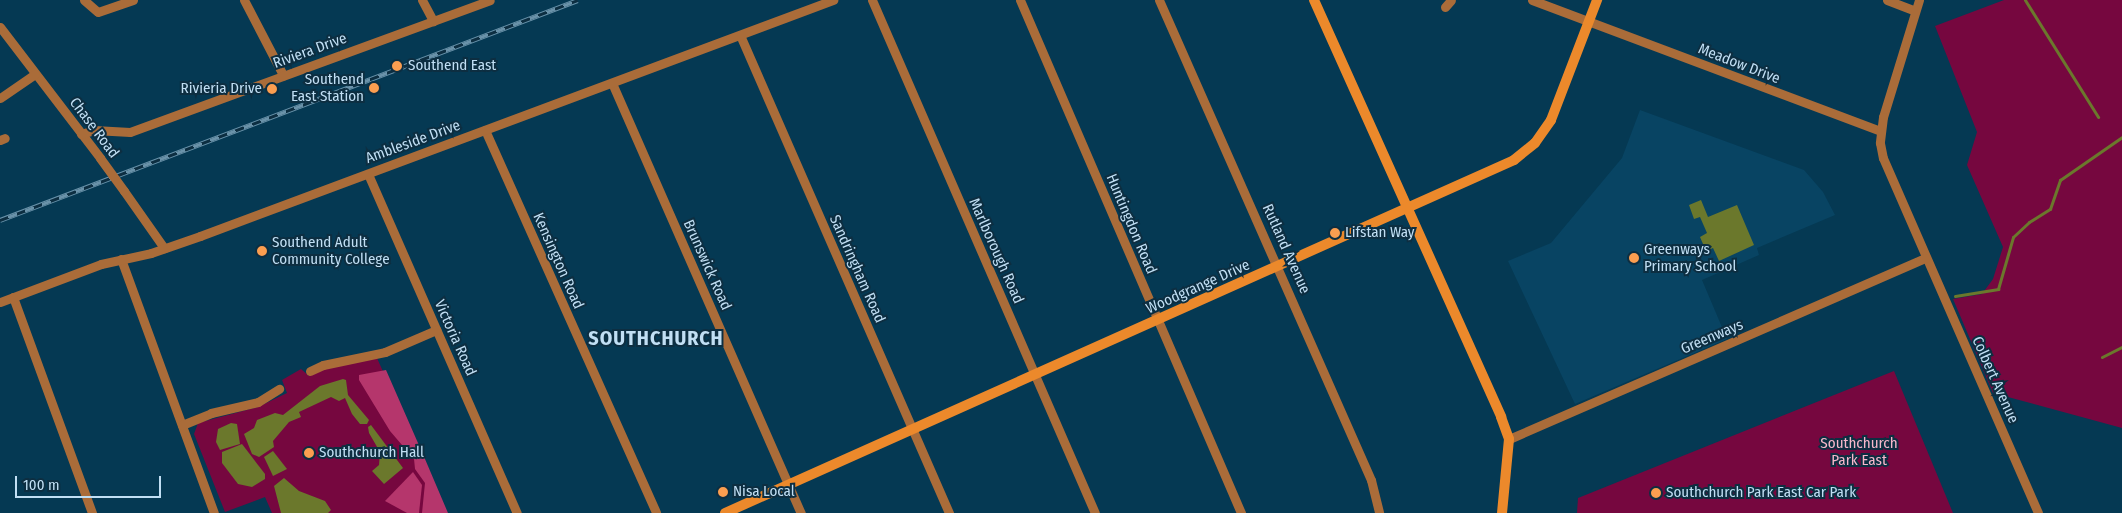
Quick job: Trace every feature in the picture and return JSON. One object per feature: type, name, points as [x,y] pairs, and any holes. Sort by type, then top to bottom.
[{"type":"street","points":[[84,0],[98,12],[133,0]]},
{"type":"street","points":[[244,0],[283,75]]},
{"type":"street","points":[[422,0],[433,21]]},
{"type":"street","name":"Riviera Drive","points":[[81,134],[94,130],[130,132],[490,0]]},
{"type":"street","name":"Ambleside Drive","points":[[0,302],[121,259],[164,248],[368,174],[833,0]]},
{"type":"street","name":"Marlborough Road","points":[[872,0],[1095,513]]},
{"type":"street","name":"Huntingdon Road","points":[[1020,0],[1241,513]]},
{"type":"street","name":"Rutland Avenue","points":[[1159,0],[1279,267],[1371,480],[1379,513]]},
{"type":"street","points":[[1314,0],[1509,439],[1502,513]]},
{"type":"street","name":"Meadow Drive","points":[[1532,0],[1880,131]]},
{"type":"street","name":"Woodgrange Drive","points":[[726,513],[1279,267],[1514,160],[1535,143],[1557,108],[1597,0]]},
{"type":"street","points":[[1887,0],[1915,11]]},
{"type":"street","points":[[1880,131],[1919,0]]},
{"type":"street","name":"Chase Road","points":[[0,26],[100,158],[164,248]]},
{"type":"street","name":"Sandringham Road","points":[[740,35],[949,513]]},
{"type":"street","points":[[0,98],[36,74]]},
{"type":"street","name":"Brunswick Road","points":[[612,83],[801,513]]},
{"type":"street","name":"Kensington Road","points":[[485,130],[656,513]]},
{"type":"street","name":"Colbert Avenue","points":[[1880,131],[1883,158],[1925,258],[2038,513]]},
{"type":"street","name":"Victoria Road","points":[[368,174],[517,513]]},
{"type":"street","name":"Greenways","points":[[1509,439],[1925,258]]},
{"type":"street","points":[[121,259],[214,513]]},
{"type":"street","points":[[13,297],[92,513]]},
{"type":"street","points":[[310,371],[323,365],[385,352],[436,330]]},
{"type":"street","points":[[182,426],[228,408],[258,402],[279,389]]},
{"type":"shaded area","name":"Greenways Primary School","points":[[1640,110],[1804,170],[1823,192],[1835,215],[1757,248],[1759,255],[1702,280],[1727,339],[1575,404],[1508,261],[1551,243],[1622,158]]},
{"type":"shaded area","points":[[1701,200],[1708,217],[1737,205],[1754,245],[1719,261],[1713,248],[1706,251],[1700,237],[1707,233],[1700,217],[1694,219],[1689,205]]},
{"type":"shaded area","points":[[386,370],[448,513],[422,513],[425,483],[415,469],[414,459],[390,431],[359,380],[359,375]]},
{"type":"shaded area","points":[[343,379],[346,380],[348,395],[369,420],[367,424],[360,424],[352,414],[345,398],[339,401],[331,397],[299,412],[301,417],[289,422],[273,441],[274,447],[259,457],[252,454],[244,434],[254,428],[257,420],[275,413],[283,415],[320,386]]},
{"type":"shaded area","points":[[231,423],[237,424],[240,444],[220,450],[216,442],[218,429]]},
{"type":"shaded area","points":[[371,425],[403,468],[384,484],[372,471],[379,465],[380,452],[369,433],[368,427]]},
{"type":"shaded area","points":[[242,444],[265,474],[265,479],[252,487],[238,484],[222,463],[222,452]]},
{"type":"shaded area","points":[[273,451],[287,469],[273,476],[264,457]]},
{"type":"shaded area","points":[[413,472],[422,485],[419,513],[407,513],[385,501]]},
{"type":"shaded area","points":[[284,478],[299,491],[325,501],[331,510],[328,513],[281,513],[274,486]]},
{"type":"green space","points":[[2004,0],[2122,0],[2122,428],[1993,393],[1953,299],[1982,294],[1993,279],[2003,247],[1967,165],[1977,132],[1935,26]]},
{"type":"green space","points":[[377,358],[446,513],[272,513],[265,497],[225,512],[194,434],[198,423],[258,407],[287,393],[282,380],[301,369],[309,376],[327,367]]},
{"type":"green space","name":"Southchurch Park East","points":[[1894,371],[1953,513],[1577,513],[1578,498]]},
{"type":"waterway","points":[[2025,0],[2098,117]]},
{"type":"waterway","points":[[1955,296],[1998,289],[2013,237],[2029,222],[2050,209],[2060,180],[2122,137]]},
{"type":"waterway","points":[[2102,357],[2122,347]]},
{"type":"railway","points":[[0,220],[578,0]]},
{"type":"place","name":"Southend East","points":[[397,66]]},
{"type":"place","name":"Southend East Station","points":[[374,88]]},
{"type":"place","name":"Rivieria Drive","points":[[272,89]]},
{"type":"place","name":"Lifstan Way","points":[[1335,233]]},
{"type":"place","name":"Southend Adult Community College","points":[[262,251]]},
{"type":"place","name":"Greenways Primary School","points":[[1634,258]]},
{"type":"place","name":"Southchurch Hall","points":[[309,453]]},
{"type":"place","name":"Nisa Local","points":[[723,492]]},
{"type":"place","name":"Southchurch Park East Car Park","points":[[1656,493]]},
{"type":"district","name":"SOUTHCHURCH","points":[[656,338]]}]
